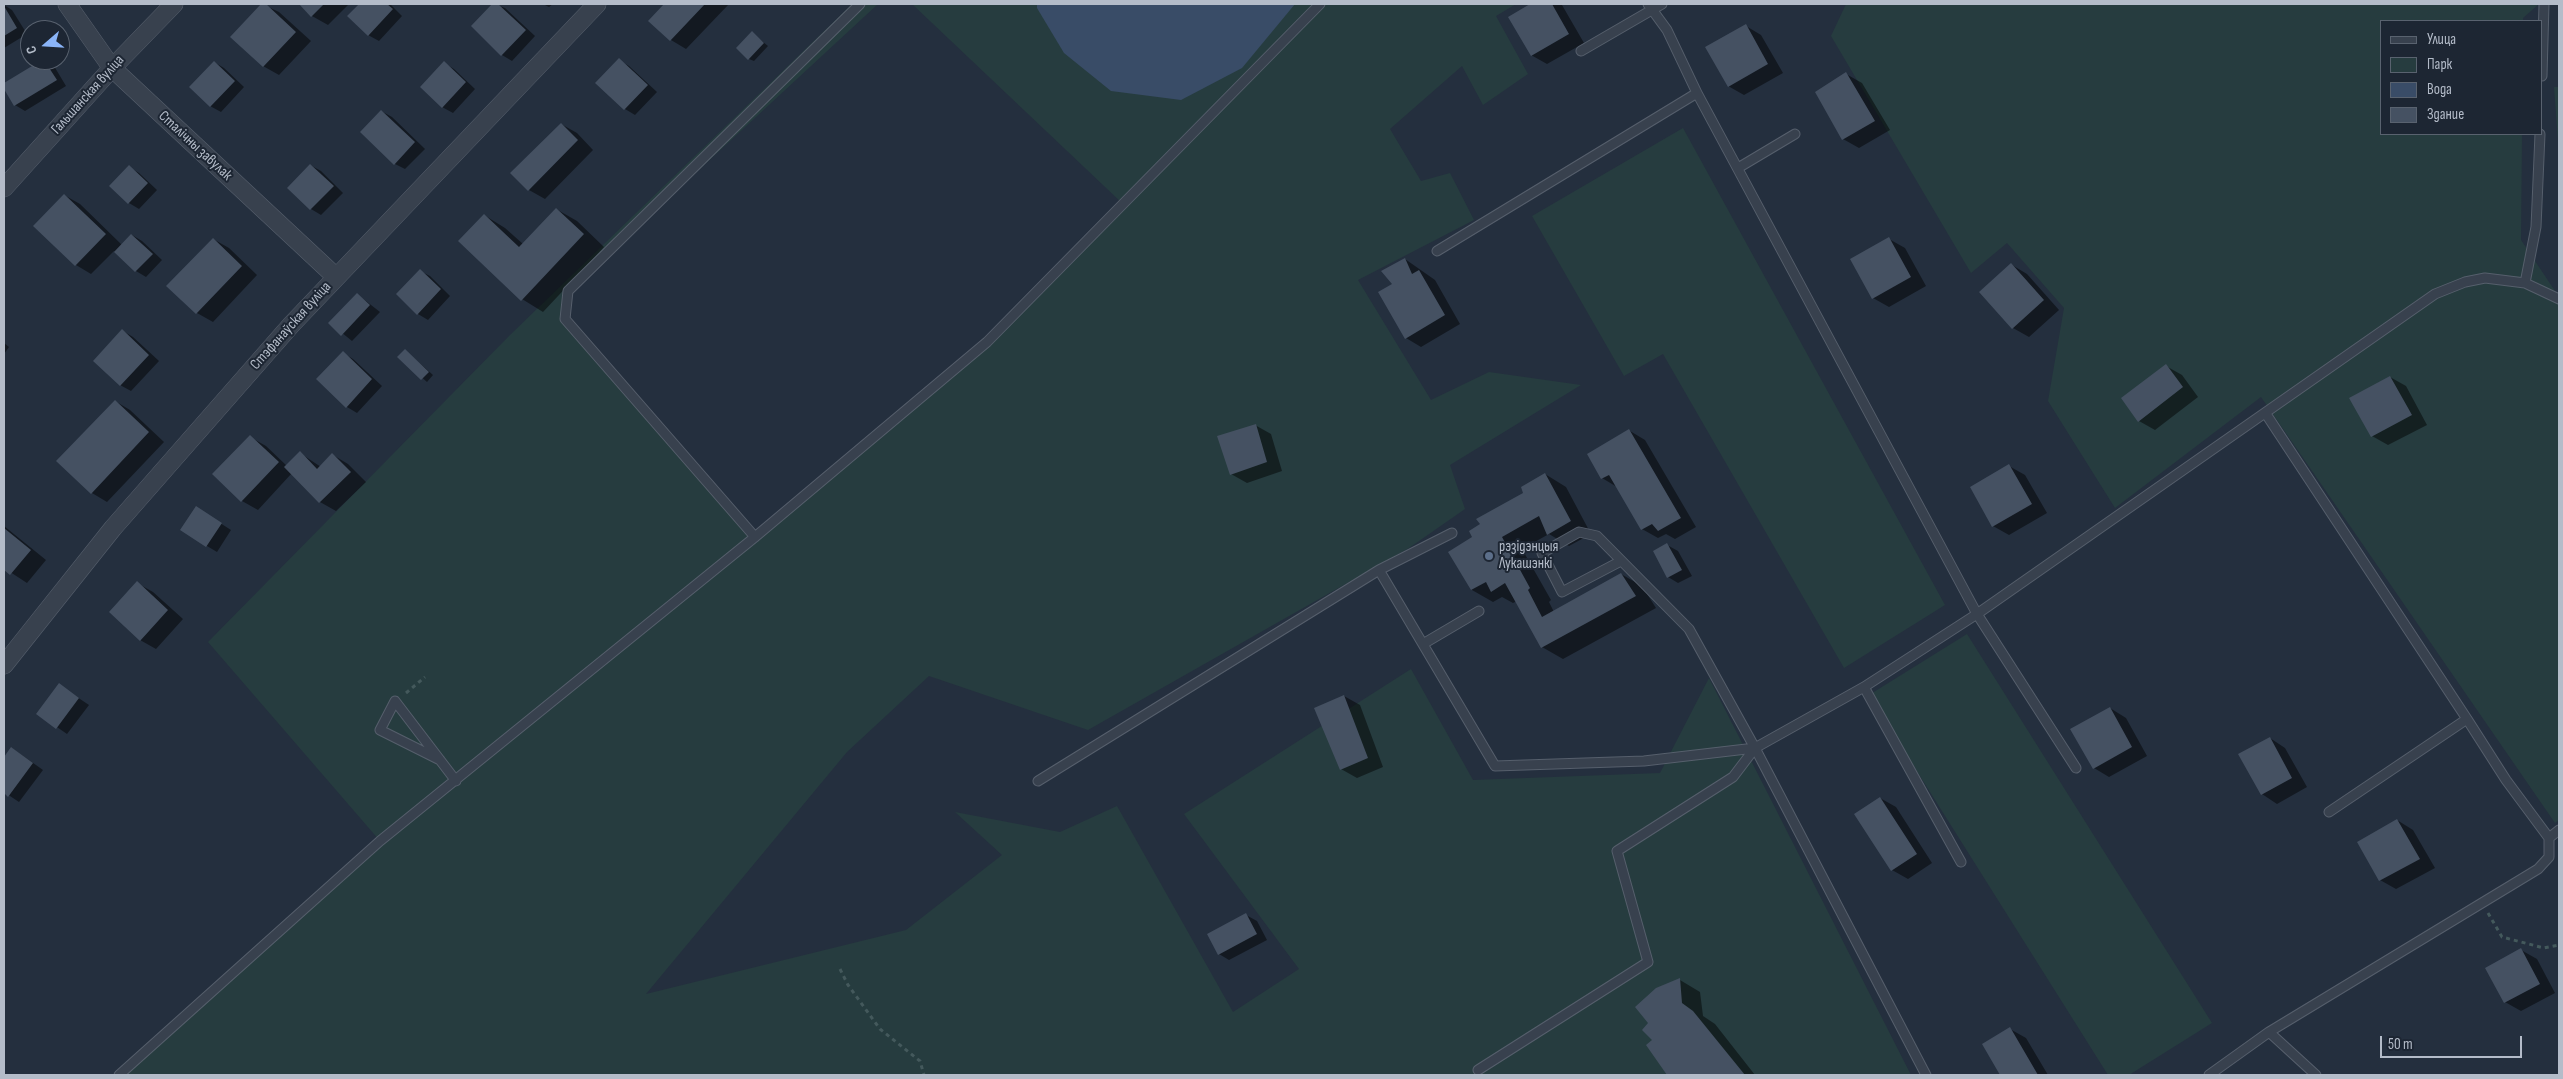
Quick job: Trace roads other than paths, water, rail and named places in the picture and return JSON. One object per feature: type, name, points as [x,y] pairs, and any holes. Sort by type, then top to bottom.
[{"type":"street","name":"Сталічны завулак","points":[[67,4],[112,68],[336,277]]},
{"type":"street","name":"Гальшанская вуліца","points":[[4,188],[112,68],[174,4]]},
{"type":"street","name":"Стэфанаўская вуліца","points":[[4,665],[113,528],[336,277],[597,4]]},
{"type":"lane","points":[[755,537],[565,319],[568,291],[860,4]]},
{"type":"lane","points":[[118,1075],[380,841],[456,782],[755,537],[987,342],[1320,4]]},
{"type":"lane","points":[[1581,51],[1650,7],[1662,4]]},
{"type":"lane","points":[[2543,40],[2544,4]]},
{"type":"lane","points":[[1650,7],[1667,30],[1697,93],[1977,614],[2076,768]]},
{"type":"lane","points":[[1437,251],[1697,93]]},
{"type":"lane","points":[[1738,168],[1795,134]]},
{"type":"lane","points":[[2525,282],[2536,227],[2540,135]]},
{"type":"lane","points":[[1379,570],[1495,766],[1644,761],[1755,748],[1864,687],[1977,614],[2266,414],[2435,294],[2465,282],[2485,278],[2525,282],[2559,299]]},
{"type":"lane","points":[[2209,1075],[2269,1032],[2538,869],[2549,857],[2549,838],[2506,780],[2266,414]]},
{"type":"lane","points":[[1621,561],[1562,592],[1542,553],[1579,532],[1597,536],[1689,629],[1755,748],[1926,1075]]},
{"type":"lane","points":[[1038,781],[1379,570],[1452,533]]},
{"type":"lane","points":[[1423,644],[1478,610]]},
{"type":"lane","points":[[1864,687],[1962,862]]},
{"type":"lane","points":[[440,760],[380,730],[395,701],[440,760],[456,782]]},
{"type":"lane","points":[[2328,812],[2467,719]]},
{"type":"lane","points":[[1478,1070],[1648,962],[1617,851],[1733,777],[1755,748]]},
{"type":"lane","points":[[2549,838],[2559,830]]},
{"type":"lane","points":[[2269,1032],[2316,1075]]},
{"type":"water","points":[[1037,4],[1295,4],[1242,68],[1181,100],[1111,91],[1064,53],[1037,8]]},
{"type":"place","name":"рэзідэнцыя Лукашэнкі","points":[[1489,556]]}]
